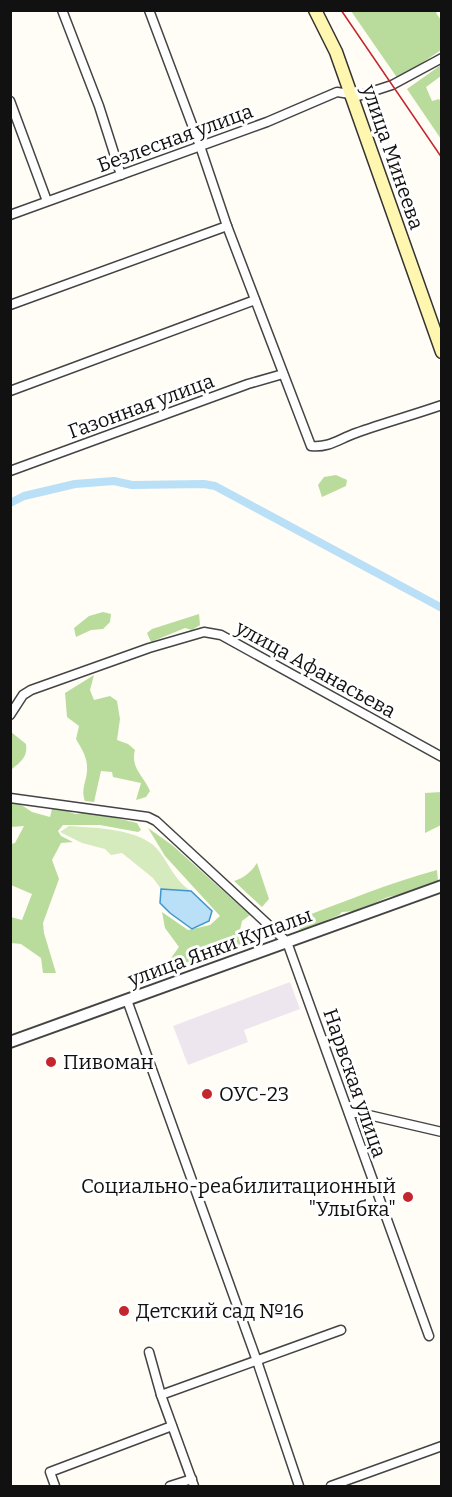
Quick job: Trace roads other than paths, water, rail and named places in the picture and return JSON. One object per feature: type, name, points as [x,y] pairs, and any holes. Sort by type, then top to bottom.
[{"type":"main road","name":"улица Минеева","points":[[315,10],[336,52],[441,352]]},
{"type":"street","points":[[62,10],[99,106],[121,175]]},
{"type":"street","points":[[150,10],[227,226],[311,446],[321,447],[335,443],[352,434],[441,405]]},
{"type":"street","name":"Безлесная улица","points":[[10,215],[267,122],[337,92],[351,96],[392,85],[441,58]]},
{"type":"street","points":[[10,101],[48,201]]},
{"type":"street","points":[[10,305],[227,226]]},
{"type":"street","points":[[10,391],[255,300]]},
{"type":"street","name":"Газонная улица","points":[[10,471],[237,388],[283,374]]},
{"type":"street","name":"улица Афанасьева","points":[[10,715],[23,695],[31,690],[149,648],[204,632],[212,632],[441,757]]},
{"type":"street","points":[[10,798],[148,817],[156,821],[287,942]]},
{"type":"street","name":"улица Янки Купалы","points":[[10,1042],[441,886]]},
{"type":"street","name":"Нарвская улица","points":[[287,942],[429,1336]]},
{"type":"street","points":[[127,1000],[257,1360],[299,1486]]},
{"type":"street","points":[[349,1113],[360,1113],[441,1132]]},
{"type":"street","points":[[161,1395],[341,1330]]},
{"type":"street","points":[[149,1352],[161,1395],[193,1483],[170,1486]]},
{"type":"street","points":[[55,1486],[50,1472],[172,1426]]},
{"type":"street","points":[[331,1486],[441,1446]]},
{"type":"water","points":[[161,889],[191,891],[212,911],[209,921],[192,929],[160,903]]},
{"type":"waterway","points":[[10,503],[24,496],[75,484],[114,481],[132,485],[204,484],[215,486],[442,608]]},
{"type":"tram line","points":[[341,10],[442,158]]},
{"type":"place","name":"Пивоман","points":[[51,1062]]},
{"type":"place","name":"ОУС-23","points":[[207,1094]]},
{"type":"place","name":"Социально-реабилитационный \"Улыбка\"","points":[[408,1197]]},
{"type":"place","name":"Детский сад №16","points":[[124,1311]]}]
